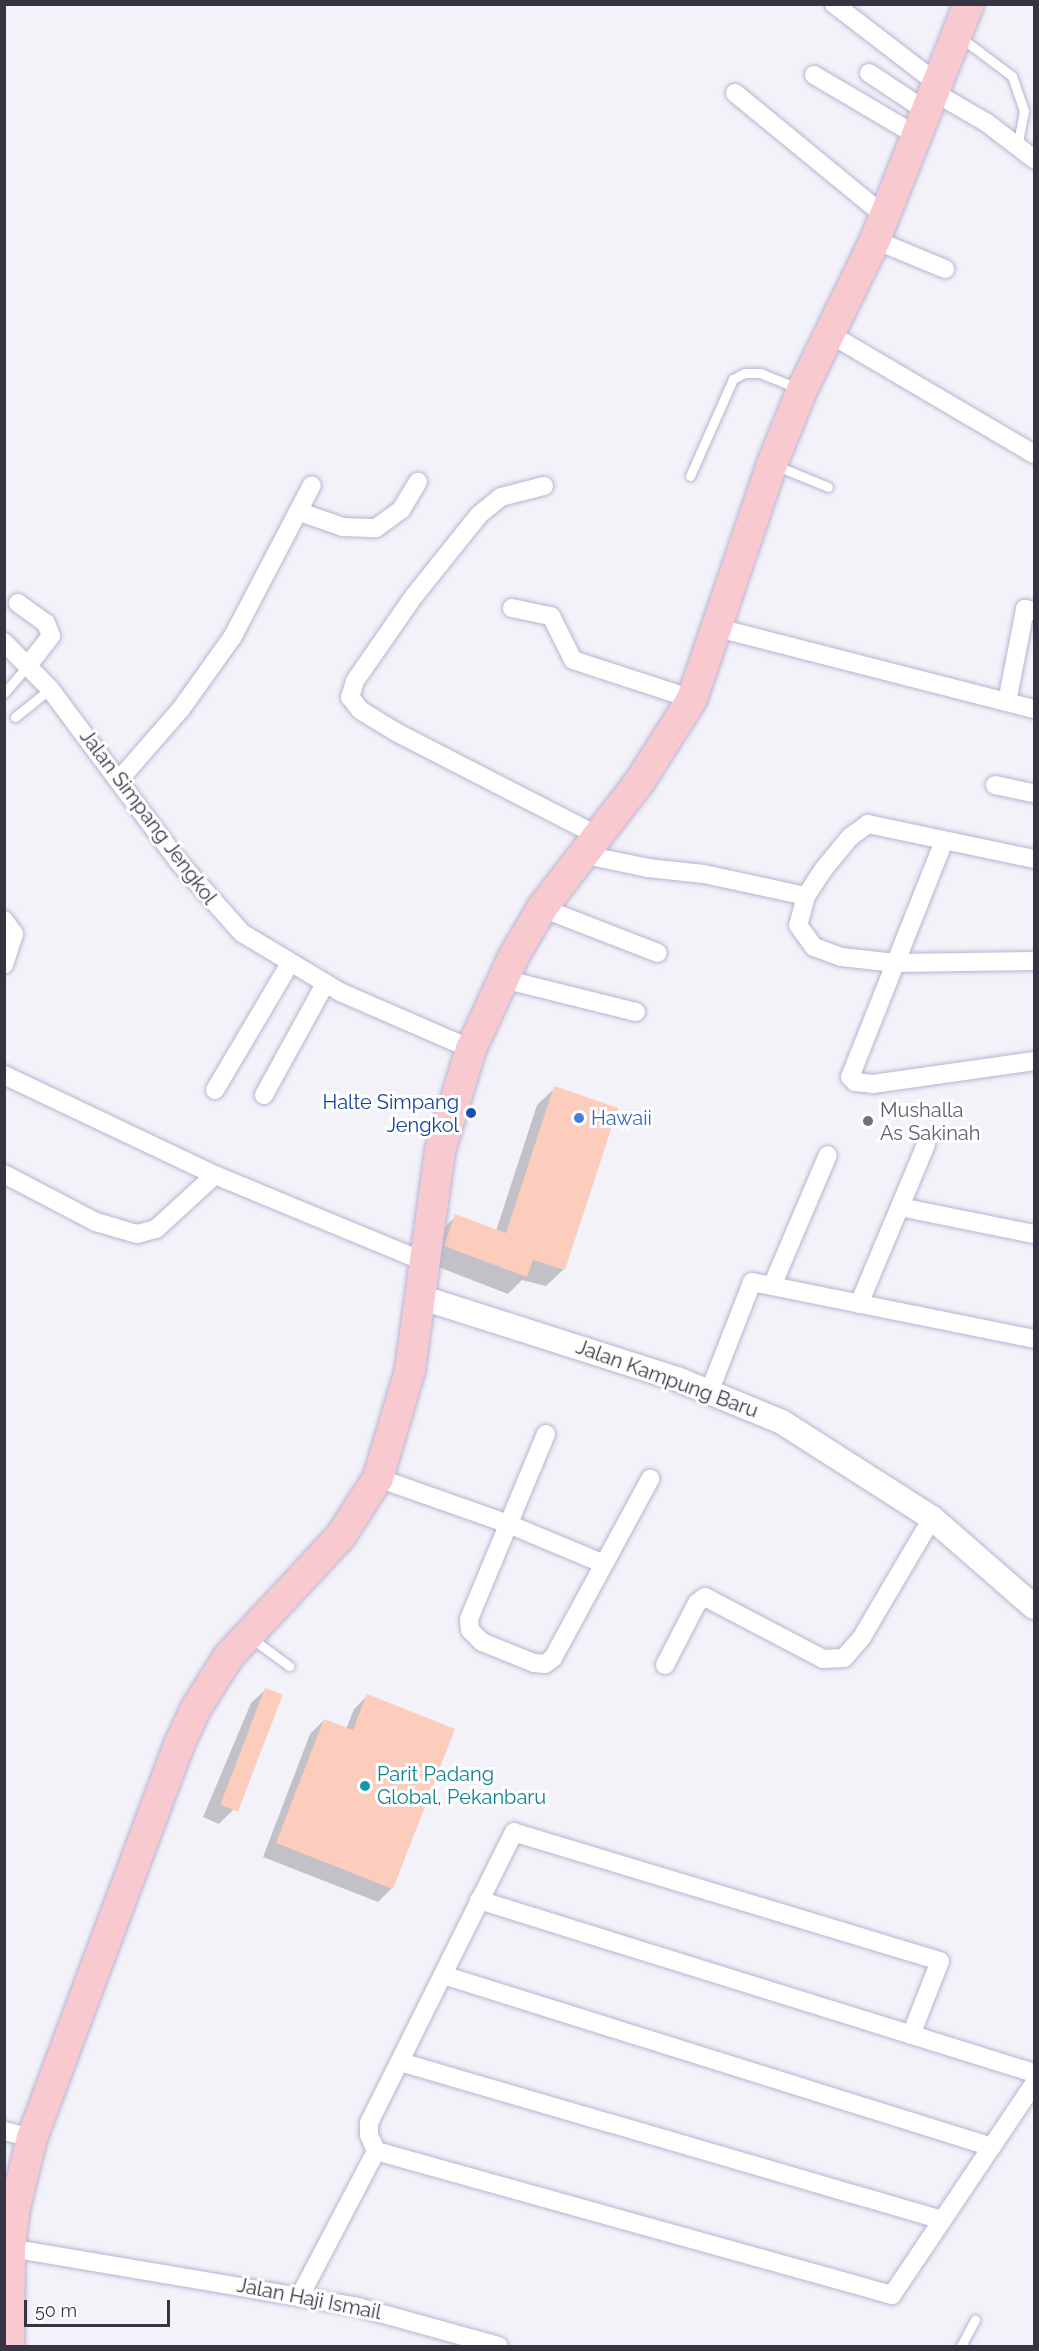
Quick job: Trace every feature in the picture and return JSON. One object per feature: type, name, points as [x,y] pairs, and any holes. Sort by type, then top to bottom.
[{"type":"main road","points":[[9,2346],[10,2248],[15,2206],[18,2135],[178,1747],[209,1684],[247,1634],[340,1537],[378,1478],[402,1402],[423,1298],[440,1151],[471,1050],[503,979],[542,908],[654,761],[692,699],[772,464],[802,390],[880,228],[969,4]]},
{"type":"street","points":[[834,4],[928,106]]},
{"type":"street","points":[[869,73],[928,106]]},
{"type":"street","points":[[814,75],[987,123],[1035,159]]},
{"type":"street","points":[[735,93],[880,228],[945,269]]},
{"type":"street","points":[[830,334],[1035,454]]},
{"type":"street","points":[[300,512],[343,527],[376,528],[401,510],[418,482]]},
{"type":"street","points":[[119,780],[181,709],[233,636],[300,512],[312,485]]},
{"type":"street","points":[[544,486],[501,497],[479,515],[414,596],[355,681],[350,697],[360,710],[589,844],[806,896]]},
{"type":"street","points":[[18,603],[46,623],[51,636],[28,665]]},
{"type":"street","points":[[512,608],[551,616],[573,660],[692,699]]},
{"type":"street","points":[[1007,702],[1025,609],[1035,611]]},
{"type":"street","points":[[718,628],[1035,709]]},
{"type":"street","name":"Jalan Simpang Jengkol","points":[[4,642],[50,689],[178,861],[224,916],[265,950],[325,984],[471,1050]]},
{"type":"street","points":[[994,785],[1035,793]]},
{"type":"street","points":[[1035,859],[868,824],[850,837],[806,896],[798,925],[814,947],[841,957],[896,963],[1035,961]]},
{"type":"street","points":[[944,841],[879,1011],[853,1064],[850,1077],[855,1082],[873,1084],[1035,1061]]},
{"type":"street","points":[[542,908],[658,953]]},
{"type":"street","points":[[4,920],[13,930],[14,940],[4,964]]},
{"type":"street","points":[[215,1090],[290,963]]},
{"type":"street","points":[[503,979],[636,1012]]},
{"type":"street","points":[[264,1095],[325,984]]},
{"type":"street","points":[[4,1075],[215,1175],[427,1263]]},
{"type":"street","points":[[859,1304],[926,1145]]},
{"type":"street","points":[[772,1286],[828,1155]]},
{"type":"street","points":[[4,1174],[96,1222],[137,1234],[156,1229],[215,1175]]},
{"type":"street","points":[[900,1207],[1035,1234]]},
{"type":"street","points":[[710,1390],[752,1282],[1035,1339]]},
{"type":"street","name":"Jalan Kampung Baru","points":[[423,1298],[710,1390],[782,1422],[932,1518],[1035,1606]]},
{"type":"street","points":[[546,1434],[506,1523],[468,1625],[482,1642],[521,1659],[545,1664],[553,1658],[650,1479]]},
{"type":"street","points":[[378,1478],[506,1523],[604,1564]]},
{"type":"street","points":[[665,1665],[696,1604],[705,1597],[823,1659],[844,1658],[862,1636],[932,1518]]},
{"type":"street","points":[[300,2296],[376,2151],[369,2123],[514,1832],[940,1961],[911,2035]]},
{"type":"street","points":[[480,1900],[1035,2073]]},
{"type":"street","points":[[443,1975],[992,2147]]},
{"type":"street","points":[[400,2062],[942,2220]]},
{"type":"street","points":[[376,2151],[891,2295],[1035,2084]]},
{"type":"street","name":"Jalan Haji Ismail","points":[[10,2248],[300,2296],[402,2318],[499,2346]]},
{"type":"lane","points":[[958,36],[1012,76],[1024,111],[1017,146]]},
{"type":"lane","points":[[690,477],[733,379],[745,373],[760,373],[802,390]]},
{"type":"lane","points":[[772,464],[828,487]]},
{"type":"lane","points":[[4,693],[28,665]]},
{"type":"lane","points":[[15,717],[50,689]]},
{"type":"lane","points":[[247,1634],[290,1666]]},
{"type":"lane","points":[[961,2346],[975,2320]]},
{"type":"building","points":[[554,1086],[618,1108],[565,1270],[533,1260],[527,1277],[444,1246],[455,1214],[506,1233]]},
{"type":"building","points":[[265,1688],[283,1695],[238,1812],[220,1805]]},
{"type":"building","name":"Parit Padang Global, Pekanbaru","points":[[367,1694],[455,1729],[393,1889],[276,1843],[324,1719],[353,1730]]},
{"type":"place","name":"Halte Simpang Jengkol","points":[[471,1113]]},
{"type":"place","name":"Hawaii","points":[[579,1118]]},
{"type":"place","name":"Mushalla As Sakinah","points":[[868,1121]]},
{"type":"place","name":"Parit Padang Global, Pekanbaru","points":[[365,1786]]}]
